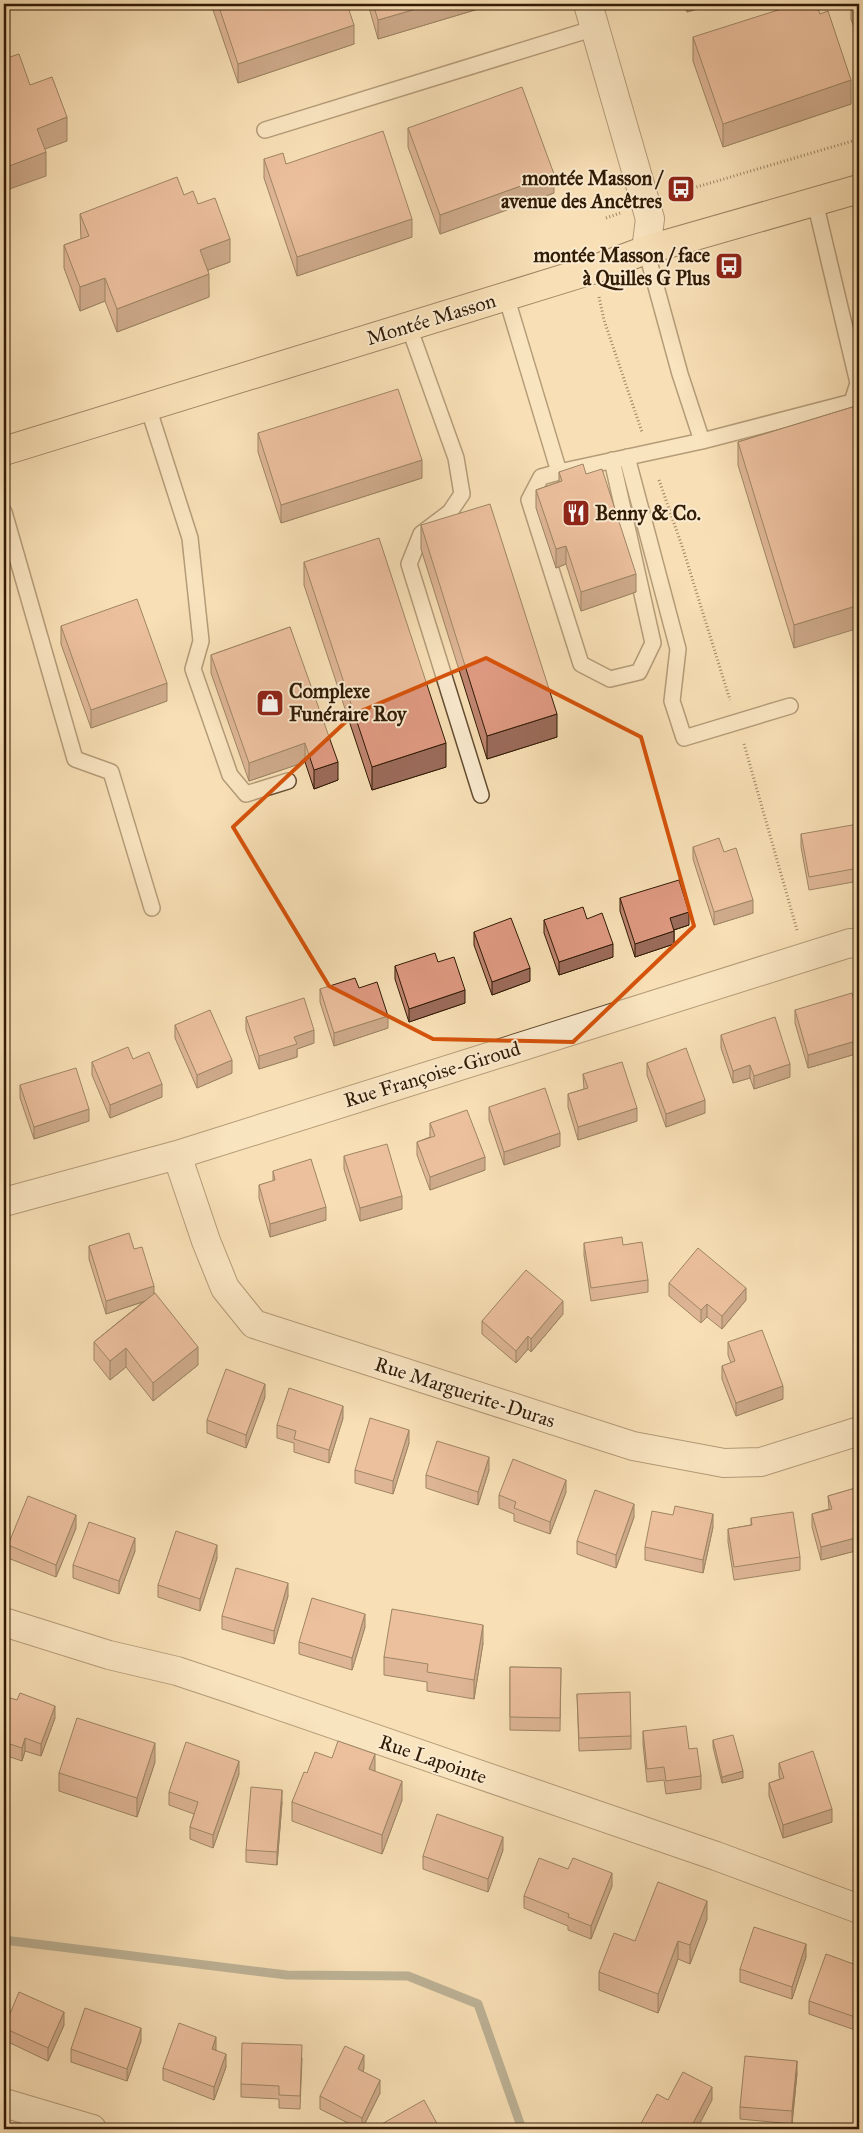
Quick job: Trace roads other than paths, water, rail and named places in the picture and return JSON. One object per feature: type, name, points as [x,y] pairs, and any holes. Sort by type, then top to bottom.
[{"type":"main road","name":"Montée Masson","points":[[4,451],[595,270],[646,250],[859,189]]},
{"type":"street","points":[[592,16],[650,219],[646,250]]},
{"type":"street","name":"Rue Françoise-Giroud","points":[[4,1202],[177,1155],[850,943],[859,944]]},
{"type":"street","name":"Rue Marguerite-Duras","points":[[177,1155],[206,1240],[225,1288],[254,1324],[633,1446],[724,1463],[761,1462],[859,1430]]},
{"type":"street","name":"Rue Lapointe","points":[[4,1622],[109,1655],[177,1671],[237,1691],[716,1856],[859,1909]]},
{"type":"street","points":[[4,2103],[92,2129]]},
{"type":"lane","points":[[265,130],[592,16]]},
{"type":"lane","points":[[619,458],[654,643],[638,672],[610,679],[581,664],[529,500],[540,477],[619,458],[702,441],[852,402],[858,383],[815,202]]},
{"type":"lane","points":[[646,250],[680,374],[702,441]]},
{"type":"lane","points":[[506,296],[559,472]]},
{"type":"lane","points":[[409,327],[456,458],[462,494],[450,512],[420,534],[409,564],[481,795]]},
{"type":"lane","points":[[148,407],[190,538],[201,641],[193,668],[230,775],[246,794],[288,780]]},
{"type":"lane","points":[[619,458],[678,649],[672,701],[684,738],[790,706]]},
{"type":"lane","points":[[4,512],[75,759],[111,772],[152,908]]},
{"type":"waterway","points":[[4,1940],[287,1975],[408,1976],[478,2004],[522,2129]]},
{"type":"place","name":"montée Masson / avenue des Ancêtres","points":[[681,189]]},
{"type":"place","name":"montée Masson / face à Quilles G Plus","points":[[729,266]]},
{"type":"place","name":"Benny & Co.","points":[[576,513]]},
{"type":"place","name":"Complexe Funéraire Roy","points":[[270,703]]}]
